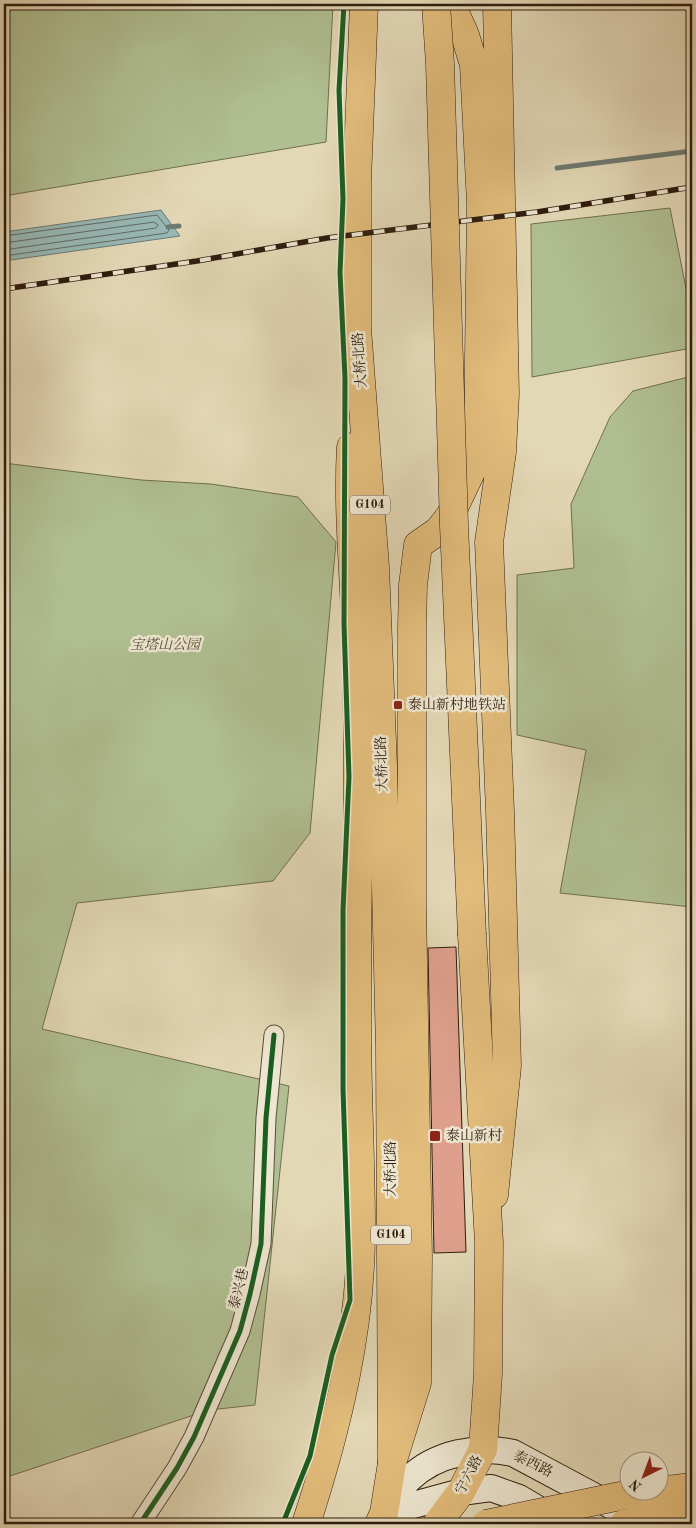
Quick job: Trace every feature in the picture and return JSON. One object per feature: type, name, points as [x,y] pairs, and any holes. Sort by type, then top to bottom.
[{"type":"main road","name":"大桥北路","points":[[364,4],[358,181],[357,328],[375,568],[383,766],[389,1007],[392,1463],[382,1519]]},
{"type":"main road","points":[[436,4],[440,64],[454,535],[488,1243],[488,1374],[483,1449]]},
{"type":"main road","points":[[392,1463],[417,1384],[418,1256],[412,903],[413,585],[418,546],[438,531],[450,516],[471,472],[478,436],[481,204],[474,65],[465,35],[450,4]]},
{"type":"main road","points":[[488,1243],[507,1066],[500,811],[489,542],[502,452],[505,394],[497,4]]},
{"type":"main road","points":[[306,1524],[333,1434],[344,1385],[357,1294],[362,1227],[357,1027],[356,644],[349,479],[357,328]]},
{"type":"main road","name":"宁六路","points":[[438,1524],[462,1492],[483,1449]]},
{"type":"main road","name":"泰西路","points":[[382,1519],[404,1485],[418,1471],[436,1460],[483,1449],[513,1453],[646,1524]]},
{"type":"main road","points":[[486,1524],[625,1495],[692,1487]]},
{"type":"main road","points":[[382,1519],[462,1492],[491,1488],[519,1498],[563,1524]]},
{"type":"main road","points":[[624,1524],[692,1510]]},
{"type":"street","name":"泰兴巷","points":[[140,1524],[177,1468],[194,1437],[240,1331],[261,1244],[266,1118],[274,1035]]},
{"type":"green space","points":[[4,4],[333,4],[326,142],[4,196],[4,107],[10,100],[4,73]]},
{"type":"green space","points":[[670,208],[692,318],[692,348],[532,377],[531,224]]},
{"type":"green space","points":[[692,376],[692,907],[560,893],[586,750],[517,735],[517,575],[574,568],[571,504],[610,417],[633,391]]},
{"type":"green space","name":"宝塔山公园","points":[[4,463],[141,480],[211,484],[298,497],[336,542],[310,833],[273,881],[77,903],[42,1029],[289,1086],[255,1405],[209,1410],[4,1478]]},
{"type":"water","points":[[161,210],[180,236],[4,261],[4,232]]},
{"type":"building","points":[[456,947],[466,1252],[434,1253],[428,948]]},
{"type":"waterway","points":[[557,168],[692,151]]},
{"type":"waterway","points":[[168,227],[179,226]]},
{"type":"railway","points":[[4,289],[197,261],[327,238],[537,212],[692,187]]},
{"type":"cycle path","points":[[280,1524],[285,1518],[310,1456],[332,1355],[350,1300],[343,1089],[343,910],[349,777],[344,624],[345,378],[340,273],[343,199],[339,90],[344,4]]},
{"type":"cycle path","points":[[140,1524],[177,1468],[194,1437],[240,1331],[261,1244],[266,1118],[274,1035]]},
{"type":"place","name":"泰山新村地铁站","points":[[398,705]]},
{"type":"place","name":"泰山新村","points":[[435,1136]]}]
